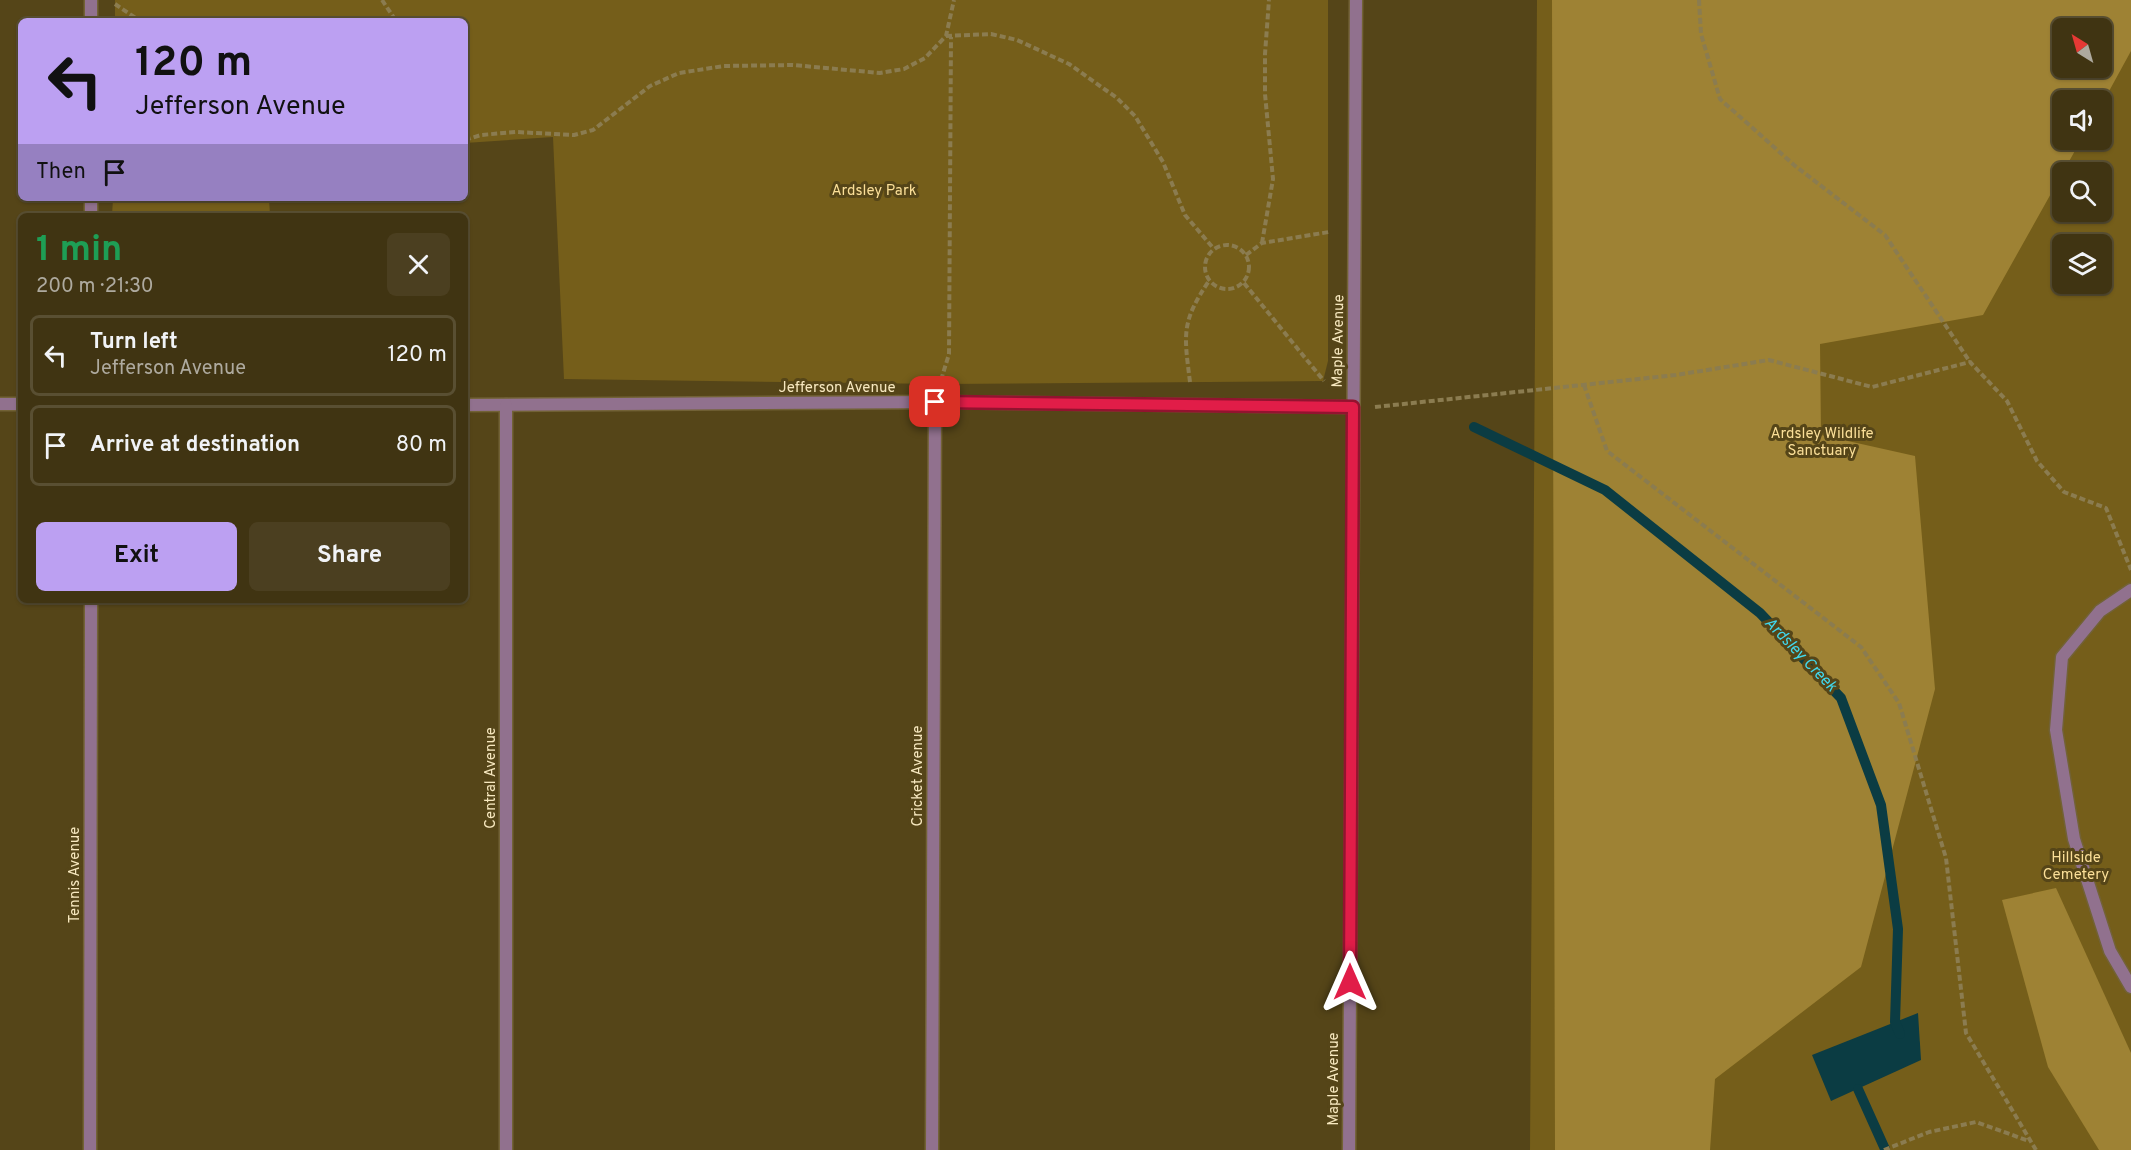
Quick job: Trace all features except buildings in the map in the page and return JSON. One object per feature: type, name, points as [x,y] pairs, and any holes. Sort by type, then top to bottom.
[{"type":"street","points":[[91,0],[91,18]]},
{"type":"street","name":"Maple Avenue","points":[[1348,1150],[1356,0]]},
{"type":"street","name":"Jefferson Avenue","points":[[468,405],[935,402],[1353,407]]},
{"type":"street","name":"Cricket Avenue","points":[[932,1150],[935,402]]},
{"type":"street","points":[[0,404],[18,404]]},
{"type":"street","name":"Central Avenue","points":[[506,405],[506,1150]]},
{"type":"street","points":[[2131,590],[2100,611],[2061,657],[2055,730],[2074,839],[2110,951],[2131,987]]},
{"type":"street","name":"Tennis Avenue","points":[[90,1150],[91,603]]},
{"type":"path","points":[[382,0],[394,18]]},
{"type":"path","points":[[940,384],[949,354],[948,36],[954,0]]},
{"type":"path","points":[[1262,243],[1273,178],[1265,94],[1269,0]]},
{"type":"path","points":[[1699,0],[1701,34],[1720,99],[1794,165],[1885,236],[1970,362],[2007,401],[2037,461],[2064,492],[2106,508],[2131,570]]},
{"type":"path","points":[[115,4],[136,18]]},
{"type":"path","points":[[468,139],[481,135],[516,132],[574,135],[593,130],[650,86],[679,73],[724,66],[793,65],[880,73],[904,69],[925,58],[948,36],[991,34],[1017,40],[1069,64],[1117,98],[1135,116],[1163,162],[1185,215],[1214,249]]},
{"type":"path","points":[[1246,255],[1262,243],[1329,232]]},
{"type":"path","points":[[1220,246],[1235,246],[1246,255],[1250,270],[1244,283],[1230,290],[1222,289],[1209,281],[1204,268],[1209,254],[1214,249],[1220,246]]},
{"type":"path","points":[[1190,382],[1184,332],[1192,306],[1209,281]]},
{"type":"path","points":[[1244,283],[1323,381]]},
{"type":"path","points":[[1353,407],[1379,407],[1676,375],[1769,360],[1872,387],[1970,362]]},
{"type":"path","points":[[1584,385],[1607,451],[1861,647],[1899,702],[1946,858],[1966,1033],[2036,1150]]},
{"type":"path","points":[[1884,1150],[1929,1132],[1976,1122],[2030,1141]]},
{"type":"green space","name":"Ardsley Park","points":[[115,0],[1328,0],[1328,361],[1323,381],[941,384],[564,379],[553,137],[468,143],[468,18],[115,18]]},
{"type":"green space","name":"Ardsley Wildlife Sanctuary","points":[[1537,0],[2131,0],[2131,1150],[1530,1150]]},
{"type":"green space","name":"Ardsley Wildlife Sanctuary","points":[[1552,0],[2131,0],[2131,51],[2110,90],[2052,90],[2052,150],[2075,150],[2069,162],[2052,162],[2052,192],[1983,315],[1820,344],[1821,435],[1915,456],[1935,689],[1861,967],[1715,1079],[1710,1150],[1555,1150]]},
{"type":"green space","points":[[113,201],[269,201],[270,213],[112,213]]},
{"type":"green space","points":[[2056,888],[2131,1053],[2131,1150],[2099,1150],[2048,1067],[2002,900]]},
{"type":"water","points":[[1918,1013],[1921,1060],[1831,1101],[1812,1055]]},
{"type":"waterway","name":"Ardsley Creek","points":[[1474,427],[1605,490],[1760,613],[1841,698],[1881,805],[1898,929],[1895,1022],[1900,1034]]},
{"type":"waterway","points":[[1858,1089],[1885,1149]]},
{"type":"route","points":[[935,402],[1353,407],[1350,982]]},
{"type":"park label","name":"Hillside Cemetery","points":[[2076,866]]}]
